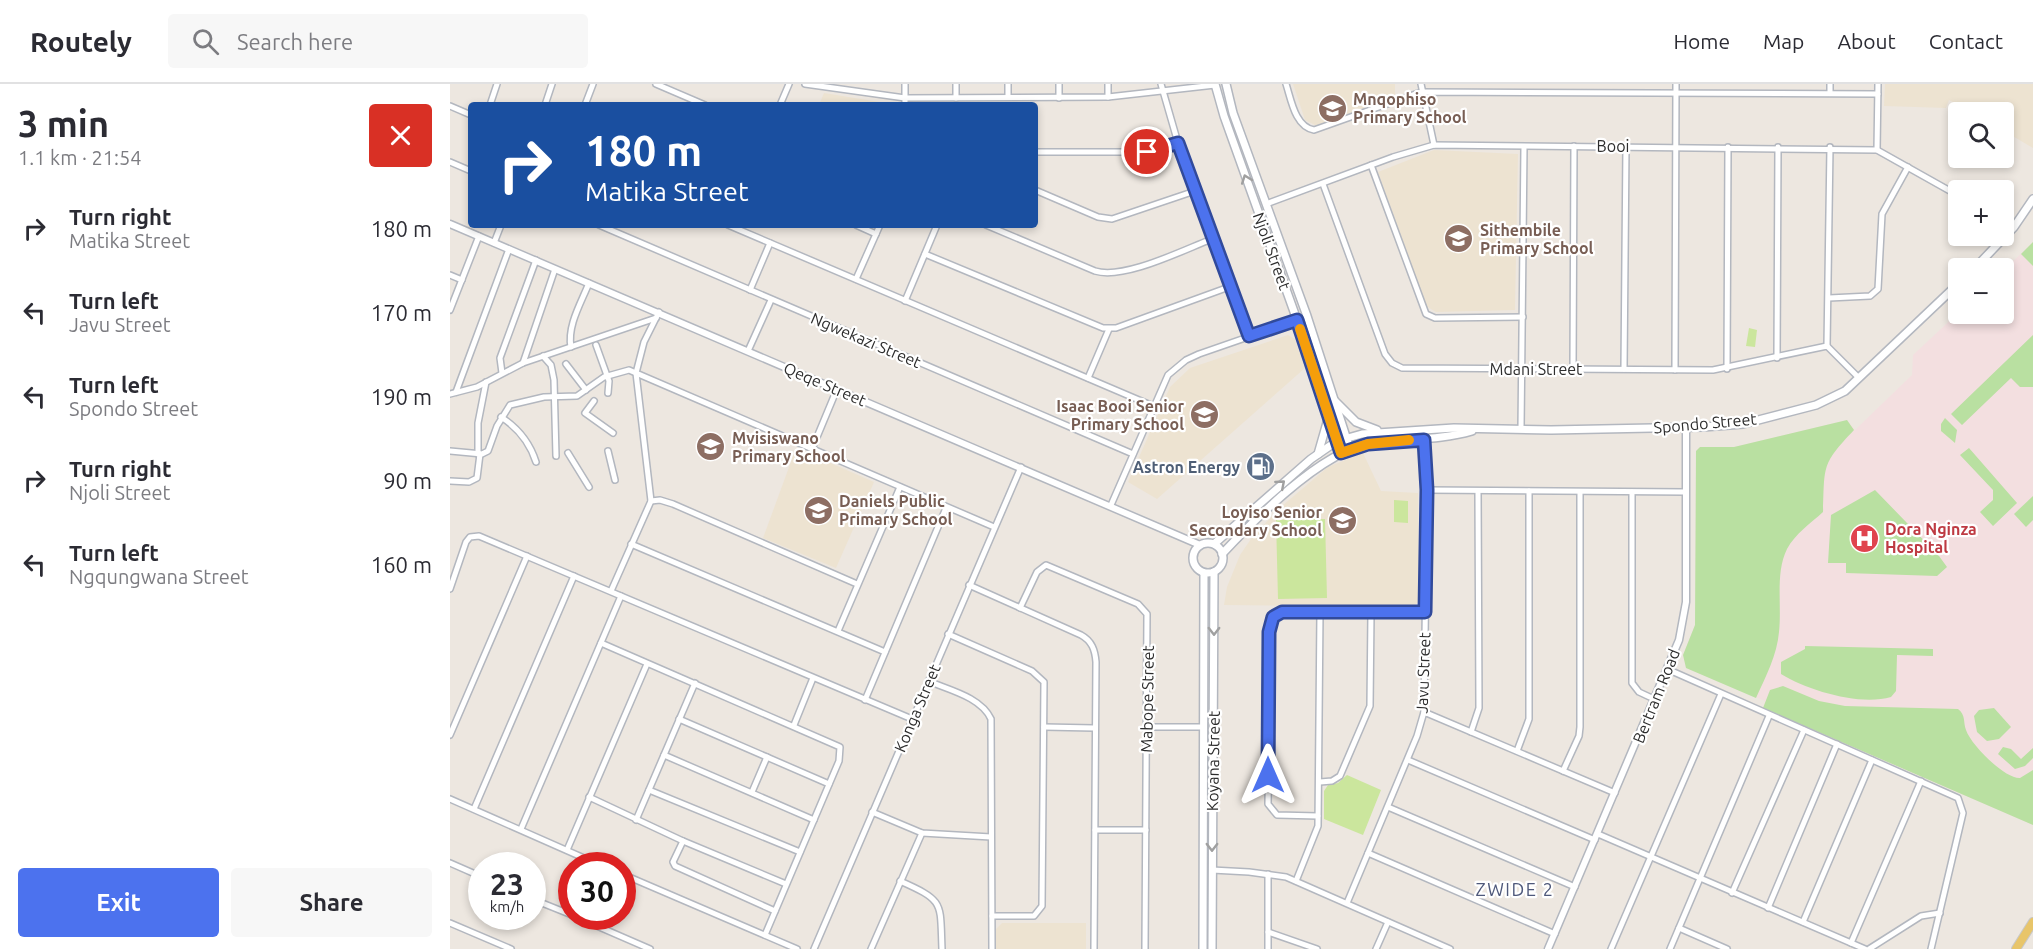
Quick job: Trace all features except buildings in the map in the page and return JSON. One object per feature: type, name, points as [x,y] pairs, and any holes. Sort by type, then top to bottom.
[{"type":"main road","name":"Njoli Street","points":[[1226,84],[1233,113],[1350,449]]},
{"type":"main road","name":"Njoli Street","points":[[1215,85],[1341,453]]},
{"type":"main road","points":[[2014,227],[2033,199]]},
{"type":"main road","points":[[1985,258],[1996,246]]},
{"type":"main road","name":"Spondo Street","points":[[1214,544],[1318,454],[1337,441],[1379,430],[1686,427],[1743,424],[1816,405],[1845,391],[1948,294]]},
{"type":"main road","points":[[1334,399],[1356,422],[1379,430]]},
{"type":"main road","points":[[1318,454],[1329,416]]},
{"type":"main road","name":"Spondo Street","points":[[1222,554],[1294,487],[1341,453],[1385,442],[1424,440],[1474,430]]},
{"type":"main road","points":[[1214,544],[1222,554],[1221,565],[1214,572],[1204,573],[1197,569],[1192,560],[1193,553],[1200,545],[1214,544]]},
{"type":"main road","name":"Koyana Street","points":[[1212,949],[1214,572]]},
{"type":"main road","name":"Koyana Street","points":[[1203,949],[1204,573]]},
{"type":"main road","points":[[2016,949],[2033,922]]},
{"type":"street","points":[[491,102],[497,84]]},
{"type":"street","points":[[546,102],[552,84]]},
{"type":"street","points":[[586,102],[593,84]]},
{"type":"street","points":[[656,84],[698,102]]},
{"type":"street","points":[[781,102],[789,84]]},
{"type":"street","points":[[805,84],[905,102],[956,98],[1108,97],[1215,85]]},
{"type":"street","points":[[905,84],[905,102]]},
{"type":"street","points":[[956,84],[956,98]]},
{"type":"street","points":[[1008,84],[1008,98]]},
{"type":"street","points":[[1059,84],[1059,98]]},
{"type":"street","points":[[1108,84],[1108,97]]},
{"type":"street","points":[[1161,84],[1178,143],[1249,336]]},
{"type":"street","points":[[1286,84],[1300,121],[1305,127],[1314,130],[1421,92],[1473,87],[1524,92],[1575,93],[1878,94]]},
{"type":"street","points":[[1421,84],[1434,145]]},
{"type":"street","points":[[1524,84],[1524,92]]},
{"type":"street","points":[[1575,84],[1575,93]]},
{"type":"street","points":[[1626,84],[1626,93]]},
{"type":"street","points":[[1675,370],[1676,84]]},
{"type":"street","points":[[1728,84],[1728,93]]},
{"type":"street","points":[[1779,84],[1779,93]]},
{"type":"street","points":[[1830,84],[1830,93]]},
{"type":"street","points":[[1877,150],[1878,84]]},
{"type":"street","points":[[450,106],[468,114]]},
{"type":"street","points":[[1038,152],[1147,152],[1178,143]]},
{"type":"street","name":"Booi","points":[[1266,204],[1371,165],[1434,145],[1830,147],[1877,150],[1948,190]]},
{"type":"street","points":[[1573,369],[1574,146]]},
{"type":"street","points":[[1624,369],[1626,146]]},
{"type":"street","points":[[1521,429],[1524,147]]},
{"type":"street","points":[[1727,369],[1728,147]]},
{"type":"street","points":[[1777,358],[1778,147]]},
{"type":"street","points":[[1830,147],[1827,346],[1859,378]]},
{"type":"street","points":[[450,162],[468,170]]},
{"type":"street","points":[[1371,165],[1426,314],[1434,318],[1523,317]]},
{"type":"street","points":[[1828,298],[1870,297],[1878,289],[1881,214],[1908,167]]},
{"type":"street","name":"Mdani Street","points":[[1323,184],[1388,359],[1402,368],[1727,369],[1827,346]]},
{"type":"street","points":[[1038,191],[1098,217],[1112,219],[1195,191]]},
{"type":"street","name":"Qeqe Street","points":[[450,224],[589,283],[657,315],[748,351],[1200,545]]},
{"type":"street","points":[[494,243],[500,228]]},
{"type":"street","name":"Ngwekazi Street","points":[[606,228],[1133,454]]},
{"type":"street","points":[[735,228],[1153,405]]},
{"type":"street","points":[[863,228],[876,234]]},
{"type":"street","points":[[856,279],[879,228]]},
{"type":"street","points":[[905,301],[937,228]]},
{"type":"street","points":[[993,228],[1095,272],[1107,274],[1123,272],[1212,239]]},
{"type":"street","points":[[450,310],[479,236]]},
{"type":"street","points":[[750,290],[770,243]]},
{"type":"street","points":[[453,393],[509,249]]},
{"type":"street","points":[[925,254],[1087,323],[1109,329],[1230,287]]},
{"type":"street","points":[[502,373],[500,358],[536,260]]},
{"type":"street","points":[[523,363],[555,269]]},
{"type":"street","points":[[450,275],[462,280]]},
{"type":"street","points":[[571,347],[570,334],[574,319],[589,283]]},
{"type":"street","points":[[748,351],[771,300]]},
{"type":"street","points":[[453,393],[486,382],[523,363],[657,315]]},
{"type":"street","points":[[611,591],[651,501],[636,373],[644,342],[657,315]]},
{"type":"street","points":[[1111,505],[1165,379],[1178,365],[1198,354],[1297,320]]},
{"type":"street","points":[[1088,378],[1109,329]]},
{"type":"street","points":[[596,345],[607,376],[608,393]]},
{"type":"street","points":[[543,356],[551,364],[556,417],[556,456]]},
{"type":"street","points":[[566,364],[586,390]]},
{"type":"street","points":[[450,451],[479,454],[491,447],[501,417],[510,405],[553,397],[574,397],[607,376],[626,370],[994,527]]},
{"type":"street","points":[[450,481],[469,482],[477,478],[478,423],[486,382]]},
{"type":"street","points":[[812,449],[837,389]]},
{"type":"street","points":[[594,401],[585,413],[613,434]]},
{"type":"street","points":[[501,417],[518,429],[531,448],[536,462]]},
{"type":"street","name":"Bertram Road","points":[[1548,949],[1679,640],[1685,614],[1686,427]]},
{"type":"street","name":"Javu Street","points":[[1347,903],[1408,760],[1424,712],[1427,490],[1424,429]]},
{"type":"street","points":[[608,451],[615,480]]},
{"type":"street","points":[[568,453],[589,487]]},
{"type":"street","name":"Konga Street","points":[[814,949],[1021,467]]},
{"type":"street","points":[[838,631],[900,487]]},
{"type":"street","points":[[1427,490],[1686,492]]},
{"type":"street","points":[[1517,751],[1529,719],[1529,491]]},
{"type":"street","points":[[1471,732],[1479,708],[1478,492]]},
{"type":"street","points":[[1563,771],[1580,732],[1580,492]]},
{"type":"street","points":[[1632,492],[1632,683],[1638,692],[1654,699]]},
{"type":"street","points":[[651,501],[660,500],[673,504],[857,584]]},
{"type":"street","points":[[865,700],[946,508]]},
{"type":"street","points":[[450,589],[453,572],[466,542],[473,535],[912,719]]},
{"type":"street","points":[[631,544],[885,652]]},
{"type":"street","points":[[450,735],[527,556]]},
{"type":"street","name":"Mabope Street","points":[[1020,608],[1037,572],[1046,565],[1142,607],[1148,622],[1145,949]]},
{"type":"street","points":[[474,809],[574,576]]},
{"type":"street","points":[[969,585],[1086,638],[1091,644],[1096,662],[1094,949]]},
{"type":"street","points":[[521,829],[621,596]]},
{"type":"street","points":[[1318,816],[1281,816],[1272,812],[1268,804],[1270,625],[1277,614],[1292,612],[1425,612]]},
{"type":"street","points":[[1296,881],[1315,837],[1318,816],[1320,612]]},
{"type":"street","points":[[1320,782],[1332,781],[1340,776],[1370,706],[1371,613]]},
{"type":"street","points":[[948,634],[1032,671],[1041,677],[1044,690],[1042,906],[1034,916],[992,916]]},
{"type":"street","points":[[601,643],[794,725],[840,747],[841,755],[765,935]]},
{"type":"street","points":[[567,850],[647,664]]},
{"type":"street","points":[[1667,669],[1958,798],[1963,813],[1931,949]]},
{"type":"street","points":[[794,725],[813,678]]},
{"type":"street","points":[[928,681],[977,703],[985,709],[991,719],[992,949]]},
{"type":"street","points":[[636,820],[695,683]]},
{"type":"street","points":[[1611,949],[1721,694]]},
{"type":"street","points":[[1424,712],[1616,793]]},
{"type":"street","points":[[1670,949],[1770,716]]},
{"type":"street","points":[[679,719],[829,784]]},
{"type":"street","points":[[1044,727],[1094,728]]},
{"type":"street","points":[[1146,727],[1204,727]]},
{"type":"street","points":[[1732,893],[1804,730]]},
{"type":"street","points":[[1768,908],[1837,744]]},
{"type":"street","points":[[664,755],[814,820]]},
{"type":"street","points":[[752,792],[766,757]]},
{"type":"street","points":[[1408,760],[1650,857],[1867,949],[1921,915],[1940,913]]},
{"type":"street","points":[[1803,922],[1872,760]]},
{"type":"street","points":[[1851,943],[1921,781]]},
{"type":"street","points":[[649,790],[800,852]]},
{"type":"street","points":[[589,797],[683,841],[786,884]]},
{"type":"street","points":[[450,799],[571,852]]},
{"type":"street","points":[[1388,807],[1575,887]]},
{"type":"street","points":[[872,812],[922,833],[991,837]]},
{"type":"street","points":[[1095,830],[1146,830]]},
{"type":"street","points":[[871,949],[922,833]]},
{"type":"street","points":[[683,841],[673,862],[675,866],[775,910]]},
{"type":"street","points":[[1368,854],[1555,934]]},
{"type":"street","points":[[450,863],[468,871]]},
{"type":"street","points":[[1212,870],[1268,874],[1296,881],[1450,949]]},
{"type":"street","points":[[1268,874],[1268,949]]},
{"type":"street","points":[[636,880],[797,949]]},
{"type":"street","points":[[900,882],[927,893],[936,900],[940,913],[942,949]]},
{"type":"street","points":[[1376,949],[1388,922]]},
{"type":"street","points":[[450,923],[511,949]]},
{"type":"street","points":[[1679,928],[1727,949]]},
{"type":"street","points":[[609,930],[650,949]]},
{"type":"street","points":[[1268,932],[1317,949]]},
{"type":"street","points":[[631,949],[634,942]]},
{"type":"street","points":[[1432,949],[1434,942]]},
{"type":"shaded area","name":"Mnqophiso Primary School","points":[[1293,84],[1395,84],[1395,96],[1317,126],[1305,120]]},
{"type":"shaded area","points":[[1885,84],[2033,84],[2033,148],[2014,137],[2014,102],[1953,102],[1949,100],[1946,108],[1884,106]]},
{"type":"shaded area","points":[[824,93],[880,102],[820,102]]},
{"type":"shaded area","name":"Sithembile Primary School","points":[[1434,150],[1518,154],[1515,310],[1436,312],[1426,306],[1378,172]]},
{"type":"shaded area","name":"Dora Nginza Hospital","points":[[2033,242],[2033,825],[1763,708],[1765,701],[1686,668],[1683,655],[1695,625],[1696,451],[1700,447],[1734,447],[1847,420],[1855,430],[1912,375],[1913,355],[1948,322],[2014,324],[2014,260]]},
{"type":"shaded area","name":"Isaac Booi Senior Primary School","points":[[1288,335],[1295,339],[1305,368],[1157,499],[1128,482],[1170,387],[1190,368]]},
{"type":"shaded area","name":"Daniels Public Primary School","points":[[796,448],[874,482],[836,568],[763,538]]},
{"type":"shaded area","name":"Loyiso Senior Secondary School","points":[[1363,453],[1381,491],[1418,493],[1419,601],[1412,607],[1224,605],[1227,587],[1240,555],[1253,536],[1282,506],[1328,467]]},
{"type":"shaded area","points":[[1002,923],[1086,923],[1086,949],[996,949],[996,929]]},
{"type":"green space","points":[[2033,242],[2033,266],[2021,254]]},
{"type":"green space","points":[[1749,328],[1757,330],[1755,347],[1746,346]]},
{"type":"green space","points":[[2033,335],[2033,387],[2020,387],[2011,378],[1962,425],[1951,414]]},
{"type":"green space","points":[[1945,418],[1957,430],[1955,443],[1941,431],[1941,424]]},
{"type":"green space","points":[[1847,420],[1854,430],[1830,459],[1827,466],[1823,512],[1794,538],[1783,558],[1778,641],[1756,698],[1686,668],[1683,655],[1695,625],[1696,451],[1700,447],[1734,447]]},
{"type":"green space","points":[[1969,448],[2017,503],[1993,526],[1980,512],[1993,500],[1993,490],[1960,455]]},
{"type":"green space","points":[[1875,490],[1947,567],[1937,576],[1846,573],[1846,563],[1828,563],[1831,515]]},
{"type":"green space","points":[[2033,496],[2033,520],[2026,527],[2014,514]]},
{"type":"green space","points":[[1394,500],[1408,501],[1408,523],[1394,522]]},
{"type":"green space","points":[[1325,519],[1327,598],[1278,599],[1276,520]]},
{"type":"green space","points":[[1805,646],[1933,649],[1933,656],[1897,655],[1896,691],[1891,697],[1865,700],[1820,691],[1781,674],[1781,662],[1805,649]]},
{"type":"green space","points":[[1783,686],[1819,701],[1845,706],[1958,709],[1961,711],[1965,727],[1974,744],[1998,767],[2020,778],[2033,770],[2033,825],[1763,708],[1770,690]]},
{"type":"green space","points":[[1994,708],[2011,727],[1999,739],[1987,741],[1977,732],[1974,716],[1979,710]]},
{"type":"green space","points":[[2003,747],[2011,749],[2021,759],[2033,748],[2033,758],[2025,766],[2015,769],[1998,754]]},
{"type":"green space","points":[[1347,775],[1381,790],[1363,835],[1324,819],[1324,791],[1328,785],[1338,783]]},
{"type":"slow traffic","points":[[1300,329],[1341,453],[1368,444],[1409,440]]},
{"type":"place","name":"Mnqophiso Primary School","points":[[1332,108]]},
{"type":"place","name":"Sithembile Primary School","points":[[1459,239]]},
{"type":"place","name":"Isaac Booi Senior Primary School","points":[[1205,415]]},
{"type":"place","name":"Mvisiswano Primary School","points":[[711,447]]},
{"type":"place","name":"Astron Energy","points":[[1261,467]]},
{"type":"place","name":"Daniels Public Primary School","points":[[818,510]]},
{"type":"place","name":"Loyiso Senior Secondary School","points":[[1343,521]]},
{"type":"place","name":"Dora Nginza Hospital","points":[[1864,538]]},
{"type":"district","name":"ZWIDE 2","points":[[1515,889]]},
{"type":"route","points":[[1147,152],[1178,143],[1249,336],[1297,320],[1341,453],[1368,444],[1424,440],[1427,490],[1425,612],[1282,612],[1273,617],[1269,632],[1268,775]]}]
